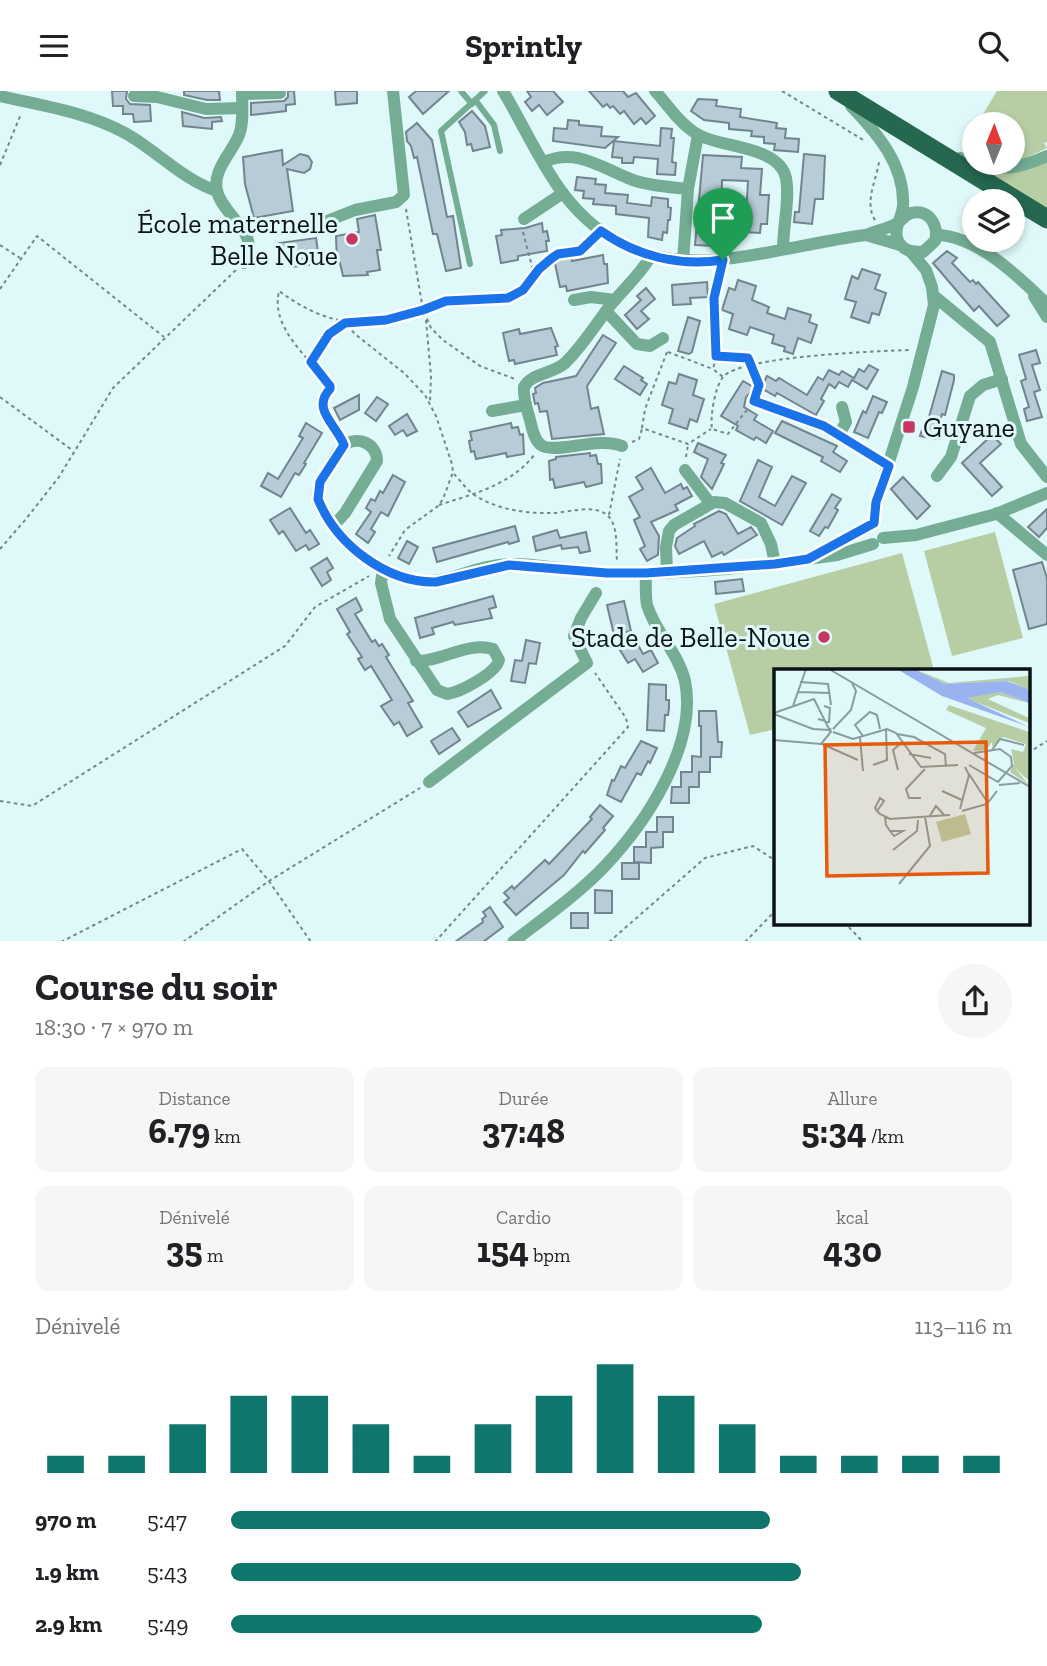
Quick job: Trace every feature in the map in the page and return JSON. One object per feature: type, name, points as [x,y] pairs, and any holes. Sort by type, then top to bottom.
[{"type":"main road","points":[[837,91],[1047,219]]},
{"type":"street","points":[[312,227],[355,210],[396,202],[404,195],[393,91]]},
{"type":"street","points":[[503,91],[563,193],[576,209],[601,231],[634,250],[683,262],[723,260],[866,235],[899,222],[909,213],[923,213],[934,222],[937,235],[928,249],[906,249],[866,235]]},
{"type":"street","points":[[655,91],[698,135],[752,149],[783,169],[787,180],[783,249]]},
{"type":"street","points":[[837,91],[870,125],[893,159],[902,194],[902,213],[896,234],[926,270],[934,296],[933,314],[869,526]]},
{"type":"street","points":[[134,96],[157,97],[206,109],[242,98],[279,93]]},
{"type":"street","points":[[0,96],[72,112],[113,127],[199,184],[217,191],[248,238],[250,250],[244,263]]},
{"type":"street","points":[[217,191],[219,171],[240,131],[242,98]]},
{"type":"street","points":[[683,262],[688,189],[698,135]]},
{"type":"street","points":[[931,148],[981,166],[1001,170],[1047,156]]},
{"type":"street","points":[[544,162],[566,157],[584,158],[633,180],[688,189]]},
{"type":"street","points":[[524,219],[563,193]]},
{"type":"street","points":[[937,235],[950,235],[990,255],[1047,304]]},
{"type":"street","points":[[622,446],[600,442],[553,449],[543,447],[537,439],[523,393],[530,379],[551,372],[568,360],[651,255]]},
{"type":"street","points":[[1031,289],[1036,302],[1047,317]]},
{"type":"street","points":[[934,296],[990,342],[1021,444],[1047,477]]},
{"type":"street","points":[[574,300],[591,297],[615,300]]},
{"type":"street","points":[[606,311],[637,344],[651,345],[663,338]]},
{"type":"street","points":[[937,476],[951,457],[970,396],[983,385],[1002,379]]},
{"type":"street","points":[[754,401],[803,418],[839,435],[889,466]]},
{"type":"street","points":[[492,411],[526,405]]},
{"type":"street","points":[[839,435],[846,422],[842,407]]},
{"type":"street","points":[[334,526],[377,461],[376,450],[372,445],[355,441],[344,445],[318,489],[321,506],[334,526],[352,547],[383,569],[426,583],[509,565],[646,573],[775,564],[837,555],[878,541],[996,513],[1047,493]]},
{"type":"street","points":[[685,470],[710,503]]},
{"type":"street","points":[[667,572],[666,547],[669,531],[674,524],[710,503],[725,503],[761,523],[771,544],[775,564]]},
{"type":"street","points":[[996,513],[1047,555]]},
{"type":"street","points":[[808,559],[869,526],[883,530],[878,541]]},
{"type":"street","points":[[383,569],[381,583],[390,619],[416,661],[437,690],[447,694],[461,689],[495,669],[499,660],[493,649],[481,647],[432,660],[416,661]]},
{"type":"street","points":[[513,941],[564,903],[604,867],[649,808],[674,761],[686,716],[685,684],[670,646],[648,606],[646,573]]},
{"type":"street","points":[[429,782],[587,663],[574,636],[596,593]]},
{"type":"lane","points":[[461,91],[494,125],[500,151]]},
{"type":"lane","points":[[470,264],[440,131],[485,91]]},
{"type":"path","points":[[782,91],[870,144]]},
{"type":"path","points":[[0,165],[27,102]]},
{"type":"path","points":[[879,162],[869,210],[881,229]]},
{"type":"path","points":[[404,195],[426,320],[432,384],[430,403]]},
{"type":"path","points":[[524,219],[523,230],[535,275]]},
{"type":"path","points":[[344,445],[322,406],[323,397],[330,386],[282,325],[277,305],[279,291],[314,312],[345,323],[386,320],[446,301],[508,298],[523,290],[558,254],[585,248],[601,231]]},
{"type":"path","points":[[0,289],[37,236],[166,338]]},
{"type":"path","points":[[0,245],[21,258]]},
{"type":"path","points":[[713,369],[716,356],[714,298],[723,260]]},
{"type":"path","points":[[0,549],[47,493],[113,388],[224,279],[244,263]]},
{"type":"path","points":[[426,320],[443,340],[480,366],[526,383]]},
{"type":"path","points":[[311,362],[329,334],[345,323]]},
{"type":"path","points":[[345,323],[404,373],[430,403],[447,445],[453,472],[472,494],[516,511],[551,513],[585,509],[608,516],[614,526],[618,573]]},
{"type":"path","points":[[651,345],[713,369],[723,377]]},
{"type":"path","points":[[712,429],[709,415],[723,377],[751,365],[835,355],[923,349]]},
{"type":"path","points":[[608,516],[622,446],[639,439],[645,409],[667,352]]},
{"type":"path","points":[[688,444],[712,429],[728,434],[754,401],[759,385],[748,358],[716,356]]},
{"type":"path","points":[[0,397],[74,451]]},
{"type":"path","points":[[642,428],[688,444]]},
{"type":"path","points":[[685,470],[688,444]]},
{"type":"path","points":[[0,801],[33,806],[285,646],[315,607],[383,569],[394,545],[405,530],[438,506],[522,471],[543,447]]},
{"type":"path","points":[[438,506],[453,472]]},
{"type":"path","points":[[435,941],[628,726],[626,718],[587,663]]},
{"type":"path","points":[[1030,752],[1047,741]]},
{"type":"path","points":[[183,941],[269,881],[429,782]]},
{"type":"path","points":[[609,941],[705,857],[753,846],[774,859]]},
{"type":"path","points":[[61,941],[242,849],[269,881],[311,941]]},
{"type":"path","points":[[744,941],[774,912]]},
{"type":"path","points":[[846,924],[863,941]]},
{"type":"green space","points":[[997,91],[1047,91],[1047,142],[1044,143],[1047,148],[1026,158],[1026,112],[984,112]]},
{"type":"green space","points":[[1047,160],[1047,212],[1025,197],[1025,189],[1013,189],[992,175],[1026,175],[1026,164]]},
{"type":"green space","points":[[995,532],[1023,638],[952,656],[924,551]]},
{"type":"green space","name":"Stade de Belle-Noue","points":[[902,553],[934,669],[774,669],[774,729],[750,735],[714,604]]},
{"type":"building","points":[[112,91],[127,91],[126,99],[130,104],[150,105],[151,121],[134,122],[133,114],[123,114],[123,106],[113,106]]},
{"type":"building","points":[[184,91],[219,91],[220,100],[184,95]]},
{"type":"building","points":[[288,91],[294,91],[295,104],[286,105],[286,111],[251,115],[251,103],[284,101],[288,97]]},
{"type":"building","points":[[335,91],[357,91],[357,103],[336,105]]},
{"type":"building","points":[[416,91],[449,91],[423,114],[409,97]]},
{"type":"building","points":[[527,91],[553,91],[563,102],[547,115],[539,105],[532,111],[525,102],[531,97]]},
{"type":"building","points":[[589,91],[623,91],[628,97],[636,93],[655,116],[646,124],[641,118],[634,124],[624,111],[620,114],[607,104],[603,107]]},
{"type":"building","points":[[698,99],[717,100],[716,106],[741,109],[740,117],[777,123],[776,128],[786,129],[785,138],[799,139],[798,152],[774,150],[775,144],[764,143],[764,137],[751,136],[752,131],[729,129],[729,123],[704,120],[691,111]]},
{"type":"building","points":[[472,111],[485,126],[490,147],[473,151],[471,144],[467,145],[465,132],[459,122]]},
{"type":"building","points":[[182,112],[204,118],[221,117],[222,121],[212,122],[212,129],[183,126]]},
{"type":"building","points":[[568,120],[579,121],[579,125],[602,127],[601,136],[618,137],[605,148],[553,141],[554,128],[567,129]]},
{"type":"building","points":[[417,123],[432,140],[447,217],[453,216],[461,268],[446,271],[437,234],[433,234],[417,157],[414,158],[407,141],[406,132]]},
{"type":"building","points":[[661,128],[672,129],[672,162],[676,163],[675,175],[657,174],[658,159],[634,157],[633,163],[622,163],[622,158],[612,157],[614,141],[660,146]]},
{"type":"building","points":[[282,150],[283,165],[300,154],[308,156],[312,162],[310,169],[304,173],[287,169],[293,211],[254,218],[245,184],[243,157]]},
{"type":"building","points":[[804,154],[825,156],[823,199],[815,199],[812,224],[794,222],[795,212],[799,212]]},
{"type":"building","points":[[703,155],[742,157],[741,168],[762,169],[760,195],[769,195],[767,224],[761,224],[760,233],[745,232],[748,181],[722,180],[721,224],[718,224],[716,246],[695,245]]},
{"type":"building","points":[[577,177],[596,179],[595,184],[606,185],[605,193],[628,195],[627,203],[651,206],[652,197],[668,199],[668,207],[671,208],[667,233],[663,232],[662,240],[648,237],[649,218],[616,214],[616,206],[593,204],[594,199],[583,198],[584,191],[575,190]]},
{"type":"building","points":[[375,215],[381,250],[377,250],[380,270],[367,272],[368,275],[343,276],[340,263],[337,264],[336,236],[359,232],[357,219]]},
{"type":"building","points":[[542,223],[543,232],[547,231],[549,241],[546,241],[547,251],[518,256],[518,260],[501,263],[496,236],[502,235],[501,230]]},
{"type":"building","points":[[316,238],[318,252],[307,254],[309,265],[293,267],[292,256],[281,257],[279,243]]},
{"type":"building","points":[[947,251],[957,258],[952,263],[970,282],[978,282],[1009,316],[997,326],[979,306],[974,311],[933,263]]},
{"type":"building","points":[[603,255],[604,264],[607,264],[608,283],[567,291],[566,286],[560,287],[554,259],[571,256],[572,261]]},
{"type":"building","points":[[862,269],[880,275],[875,289],[886,293],[879,315],[872,313],[869,323],[851,317],[856,302],[845,299],[852,276],[858,279]]},
{"type":"building","points":[[738,280],[756,286],[752,300],[769,307],[767,313],[785,319],[788,308],[811,315],[809,322],[817,325],[811,343],[798,338],[793,354],[784,351],[785,347],[772,343],[774,335],[750,327],[747,335],[729,329],[733,314],[722,310],[729,288],[735,290]]},
{"type":"building","points":[[707,282],[708,297],[690,298],[691,304],[673,305],[672,285]]},
{"type":"building","points":[[646,288],[655,299],[641,311],[649,319],[637,329],[625,315],[641,300],[637,296]]},
{"type":"building","points":[[688,317],[700,321],[692,352],[689,354],[678,351]]},
{"type":"building","points":[[551,328],[558,346],[555,347],[557,355],[515,364],[514,360],[509,361],[503,333],[519,329],[520,334]]},
{"type":"building","points":[[603,335],[616,343],[587,386],[591,409],[598,407],[604,434],[552,439],[547,411],[540,412],[538,403],[535,404],[535,388],[543,383],[576,376]]},
{"type":"building","points":[[1036,350],[1040,363],[1032,365],[1040,390],[1034,392],[1042,417],[1027,421],[1024,409],[1029,407],[1021,381],[1026,379],[1019,355]]},
{"type":"building","points":[[869,365],[878,370],[867,389],[852,380],[848,387],[839,382],[835,388],[829,384],[816,415],[777,393],[775,396],[761,388],[767,376],[776,381],[779,378],[807,395],[818,377],[823,380],[829,370],[839,375],[842,371],[854,378],[859,369],[864,372]]},
{"type":"building","points":[[624,366],[643,378],[641,380],[647,384],[640,395],[615,379]]},
{"type":"building","points":[[942,371],[954,375],[945,415],[942,414],[935,439],[920,436],[924,423],[927,424]]},
{"type":"building","points":[[679,374],[697,380],[693,395],[704,399],[697,422],[690,419],[687,429],[669,423],[673,409],[662,405],[669,382],[676,384]]},
{"type":"building","points":[[743,381],[755,388],[746,397],[744,407],[757,415],[754,420],[773,431],[766,443],[736,430],[738,426],[721,416]]},
{"type":"building","points":[[359,395],[359,410],[340,420],[334,408]]},
{"type":"building","points":[[873,396],[887,402],[882,413],[879,412],[868,438],[854,432]]},
{"type":"building","points":[[377,397],[388,404],[376,421],[365,413]]},
{"type":"building","points":[[407,414],[417,431],[407,436],[403,430],[395,435],[389,426]]},
{"type":"building","points":[[782,421],[837,446],[833,452],[847,461],[840,472],[821,461],[823,457],[775,433]]},
{"type":"building","points":[[306,423],[322,433],[299,475],[295,473],[281,497],[261,486],[268,473],[278,479],[303,438],[299,436]]},
{"type":"building","points":[[511,423],[512,428],[518,427],[520,435],[523,434],[524,454],[507,457],[506,453],[476,459],[474,451],[471,452],[470,432]]},
{"type":"building","points":[[992,435],[1001,444],[980,463],[1002,487],[992,496],[962,463]]},
{"type":"building","points":[[698,443],[726,455],[712,489],[701,477],[708,459],[694,452]]},
{"type":"building","points":[[590,453],[590,456],[596,455],[598,464],[601,464],[602,483],[586,487],[584,482],[555,488],[553,479],[550,480],[549,461],[556,457]]},
{"type":"building","points":[[758,460],[772,467],[759,497],[775,506],[792,476],[806,483],[782,525],[740,501]]},
{"type":"building","points":[[651,468],[665,493],[681,484],[683,489],[687,487],[692,496],[675,505],[678,510],[651,522],[659,536],[658,555],[647,561],[640,549],[645,546],[634,520],[640,517],[629,497],[643,489],[636,477]]},
{"type":"building","points":[[393,475],[405,482],[388,516],[381,512],[371,529],[375,532],[368,543],[356,534],[371,512],[366,508],[371,499],[375,501],[380,491],[383,493]]},
{"type":"building","points":[[903,477],[930,506],[917,519],[891,489]]},
{"type":"building","points":[[832,494],[841,499],[835,508],[838,510],[828,528],[825,527],[819,536],[810,531]]},
{"type":"building","points":[[290,508],[306,533],[310,530],[319,544],[309,550],[306,545],[296,551],[283,531],[279,534],[270,520]]},
{"type":"building","points":[[1047,509],[1047,528],[1039,537],[1028,527]]},
{"type":"building","points":[[719,511],[726,514],[738,534],[751,527],[757,535],[724,555],[722,552],[712,557],[704,541],[679,554],[675,546],[677,538],[695,526],[694,524]]},
{"type":"building","points":[[515,526],[519,541],[437,562],[433,548]]},
{"type":"building","points":[[557,530],[560,538],[586,532],[590,551],[580,553],[578,547],[562,549],[561,545],[536,551],[533,537]]},
{"type":"building","points":[[407,541],[418,547],[409,564],[398,558]]},
{"type":"building","points":[[327,558],[333,568],[327,572],[331,580],[322,586],[311,568]]},
{"type":"building","points":[[1042,562],[1047,578],[1047,624],[1029,629],[1013,570]]},
{"type":"building","points":[[742,579],[744,591],[716,594],[715,582]]},
{"type":"building","points":[[493,596],[496,607],[489,609],[492,618],[455,625],[453,622],[432,628],[434,634],[420,638],[415,618]]},
{"type":"building","points":[[356,598],[362,610],[355,614],[372,642],[375,640],[379,646],[382,644],[389,655],[386,657],[413,701],[408,703],[422,727],[407,736],[399,722],[394,725],[381,706],[392,700],[371,666],[365,670],[358,659],[362,657],[347,634],[350,632],[337,609]]},
{"type":"building","points":[[624,601],[631,631],[614,635],[607,605]]},
{"type":"building","points":[[526,640],[540,643],[536,664],[529,663],[525,683],[511,681],[515,660],[522,661]]},
{"type":"building","points":[[636,641],[643,654],[651,650],[658,663],[643,672],[635,659],[628,663],[620,650]]},
{"type":"building","points":[[649,684],[666,685],[669,708],[668,715],[665,715],[664,731],[647,730]]},
{"type":"building","points":[[491,690],[501,708],[468,727],[458,712]]},
{"type":"building","points":[[699,711],[716,711],[718,742],[722,742],[721,757],[710,757],[710,772],[699,772],[699,787],[689,787],[689,803],[671,803],[672,787],[681,787],[681,772],[692,772],[692,756],[701,757]]},
{"type":"building","points":[[452,728],[460,740],[439,754],[431,741]]},
{"type":"building","points":[[641,741],[657,748],[641,775],[637,773],[621,802],[607,795],[612,780],[614,781],[621,766],[625,768]]},
{"type":"building","points":[[600,805],[613,816],[603,828],[605,830],[585,853],[583,851],[564,875],[516,915],[504,902],[509,898],[504,893],[512,886],[514,889],[545,860],[549,864],[592,819],[590,817]]},
{"type":"building","points":[[657,817],[673,817],[673,832],[663,832],[663,847],[651,848],[651,863],[634,862],[634,847],[646,847],[646,832],[657,832]]},
{"type":"building","points":[[622,863],[639,863],[639,879],[622,879]]},
{"type":"building","points":[[595,890],[612,891],[612,913],[595,913]]},
{"type":"building","points":[[490,907],[503,927],[484,941],[456,941],[483,922],[482,919],[486,916],[483,912]]},
{"type":"building","points":[[571,913],[588,913],[588,928],[571,928]]},
{"type":"place","name":"École maternelle Belle Noue","points":[[352,239]]},
{"type":"place","name":"Guyane","points":[[909,427]]},
{"type":"place","name":"Stade de Belle-Noue","points":[[824,637]]},
{"type":"route","points":[[601,231],[634,250],[665,259],[683,262],[723,260],[714,298],[716,356],[748,358],[759,385],[754,401],[824,426],[889,466],[876,502],[874,523],[808,559],[775,564],[646,573],[607,573],[509,565],[426,583],[402,577],[369,560],[342,537],[321,506],[317,493],[320,482],[344,445],[322,406],[323,397],[330,386],[311,362],[335,328],[345,323],[386,320],[446,301],[508,298],[523,290],[539,269],[552,258],[558,254],[580,251],[601,231]]}]
